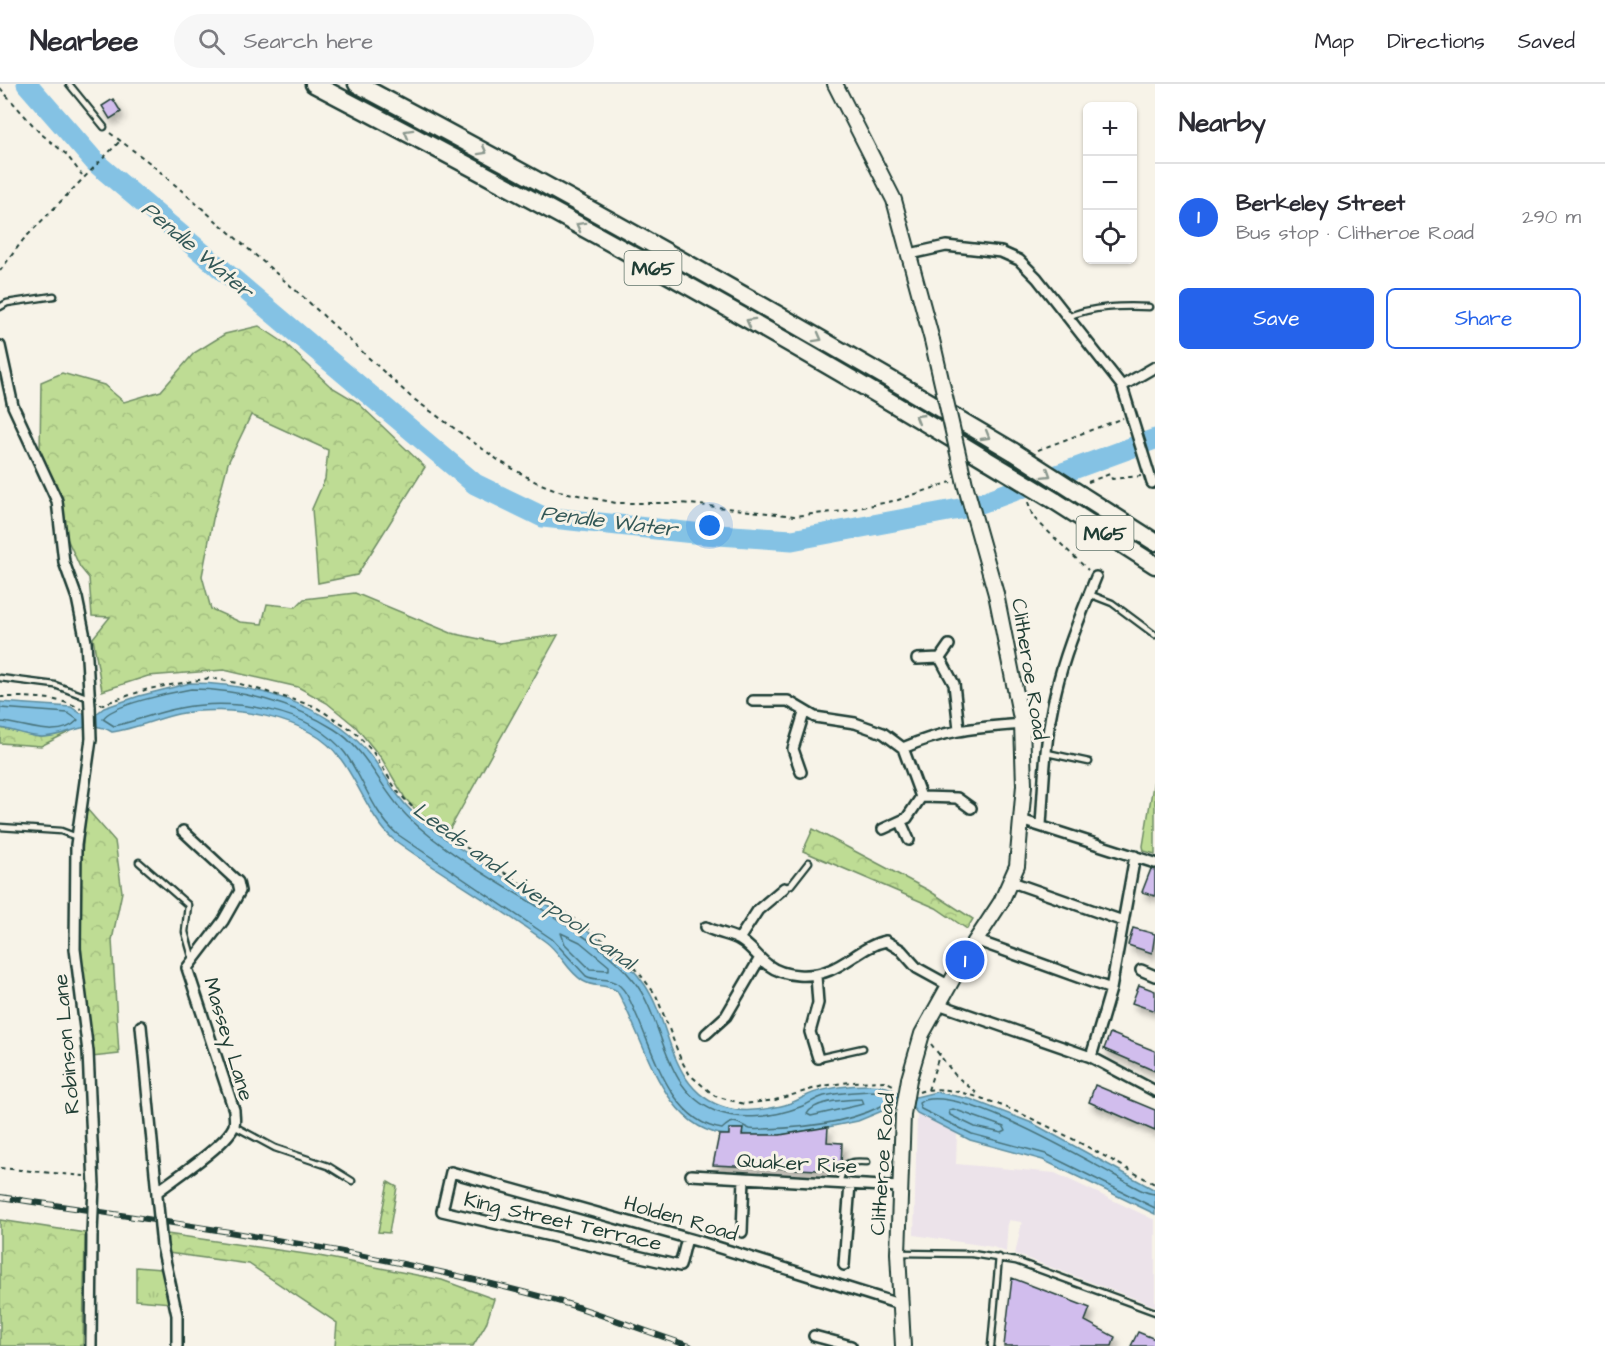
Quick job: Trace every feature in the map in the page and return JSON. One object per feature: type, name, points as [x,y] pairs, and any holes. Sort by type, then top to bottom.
[{"type":"highway","name":"M65","points":[[315,84],[583,228],[879,394],[1055,501],[1155,566]]},
{"type":"highway","name":"M65","points":[[357,84],[484,151],[1022,452],[1081,495],[1155,542]]},
{"type":"main road","name":"Clitheroe Road","points":[[835,84],[894,200],[932,340],[965,484],[996,594],[1022,724],[1024,785],[1017,866],[1012,882],[948,985],[922,1034],[909,1079],[903,1114],[898,1253],[903,1346]]},
{"type":"street","points":[[910,255],[945,246],[1001,252],[1019,260],[1068,317],[1122,386],[1152,483]]},
{"type":"street","points":[[0,346],[13,406],[20,416],[57,501],[64,562],[77,598],[86,642],[89,706]]},
{"type":"street","points":[[1122,386],[1155,368]]},
{"type":"street","name":"Clitheroe Road","points":[[1041,825],[1055,692],[1071,640],[1096,577]]},
{"type":"street","points":[[940,658],[949,645]]},
{"type":"street","points":[[940,658],[954,684],[959,729]]},
{"type":"street","points":[[917,659],[940,658]]},
{"type":"street","points":[[753,701],[788,701],[804,713],[873,729],[903,748],[921,797]]},
{"type":"street","name":"Robinson Lane","points":[[89,706],[91,740],[77,837],[75,949],[88,1053],[94,1182],[91,1346]]},
{"type":"street","points":[[801,772],[793,749],[804,713]]},
{"type":"street","points":[[903,748],[934,735],[959,729],[1022,724]]},
{"type":"street","points":[[921,797],[957,798],[971,808]]},
{"type":"street","points":[[883,829],[908,818],[921,797]]},
{"type":"street","points":[[1021,820],[1155,862]]},
{"type":"street","points":[[900,822],[909,840]]},
{"type":"street","name":"Massey Lane","points":[[157,1194],[208,1153],[234,1126],[234,1110],[188,968],[223,921],[240,891],[238,882],[183,831]]},
{"type":"street","points":[[1091,1057],[1111,989],[1136,856]]},
{"type":"street","points":[[1012,882],[1123,921]]},
{"type":"street","points":[[739,939],[758,910],[784,888]]},
{"type":"street","points":[[706,927],[722,935],[739,939],[769,966],[794,974],[816,976],[853,959],[872,944],[886,941],[901,950],[917,968],[948,985]]},
{"type":"street","points":[[975,940],[1111,989]]},
{"type":"street","points":[[706,1034],[726,1016],[760,958]]},
{"type":"street","points":[[1141,970],[1155,976]]},
{"type":"street","points":[[816,976],[818,1003],[810,1032],[818,1058]]},
{"type":"street","points":[[938,1004],[1091,1057],[1155,1091]]},
{"type":"street","points":[[141,1026],[162,1246],[177,1315],[177,1346]]},
{"type":"street","name":"Holden Road","points":[[451,1172],[687,1238],[899,1304]]},
{"type":"street","name":"King Street Terrace","points":[[451,1172],[442,1211],[680,1266],[687,1238]]},
{"type":"street","name":"Quaker Rise","points":[[692,1175],[900,1187]]},
{"type":"street","points":[[742,1232],[744,1178]]},
{"type":"street","points":[[844,1265],[850,1184]]},
{"type":"street","points":[[814,1336],[852,1346]]},
{"type":"lane","points":[[69,84],[104,127]]},
{"type":"lane","points":[[0,306],[54,296]]},
{"type":"lane","points":[[1068,317],[1077,313],[1118,307],[1149,307]]},
{"type":"lane","points":[[1089,594],[1112,603],[1155,635]]},
{"type":"lane","points":[[0,678],[55,685],[89,706]]},
{"type":"lane","points":[[1047,753],[1089,762]]},
{"type":"lane","points":[[0,827],[61,831],[77,837]]},
{"type":"lane","points":[[139,862],[188,905],[185,932],[193,960]]},
{"type":"lane","points":[[784,888],[795,881],[809,862]]},
{"type":"lane","points":[[818,1058],[863,1048]]},
{"type":"lane","points":[[234,1126],[275,1148],[328,1166],[352,1181]]},
{"type":"lane","points":[[839,1184],[844,1165],[850,1161],[867,1162]]},
{"type":"lane","points":[[898,1253],[972,1254],[999,1257],[1155,1311]]},
{"type":"lane","points":[[991,1346],[999,1257]]},
{"type":"path","points":[[0,88],[40,133],[66,154],[83,176]]},
{"type":"path","points":[[104,127],[150,163],[301,295],[411,397],[498,460],[536,482],[559,491],[616,503],[682,503],[794,516],[844,511],[898,500],[951,482]]},
{"type":"path","points":[[0,271],[23,240],[83,176],[121,141]]},
{"type":"path","points":[[1022,452],[1132,419]]},
{"type":"path","points":[[0,697],[44,699],[89,706],[148,689],[210,678],[237,683],[314,706],[354,731],[373,752],[397,791],[440,830],[589,929],[633,965],[656,995],[685,1067],[701,1086],[715,1096],[744,1104],[775,1100],[823,1086],[850,1082],[885,1081],[894,1084],[899,1091]]},
{"type":"path","points":[[922,1034],[940,1053],[955,1075],[982,1098]]},
{"type":"path","points":[[928,1090],[940,1053]]},
{"type":"path","points":[[914,1094],[928,1090],[947,1090],[982,1098],[1041,1124],[1155,1184]]},
{"type":"path","points":[[0,1168],[94,1182]]},
{"type":"shaded area","points":[[917,1113],[957,1133],[956,1164],[1055,1173],[1155,1220],[1155,1306],[1015,1254],[1022,1222],[1008,1220],[1006,1252],[993,1247],[914,1235]]},
{"type":"green space","points":[[259,326],[286,344],[330,386],[357,402],[425,467],[357,575],[318,583],[312,509],[325,479],[328,450],[251,415],[228,463],[213,519],[202,576],[211,609],[240,622],[262,624],[267,604],[296,607],[304,599],[355,593],[451,633],[499,643],[558,635],[447,834],[422,817],[405,798],[382,759],[356,727],[327,703],[298,687],[224,670],[148,676],[102,691],[93,638],[110,617],[92,616],[89,578],[80,567],[65,534],[62,496],[40,453],[41,382],[62,373],[104,385],[124,402],[161,391],[194,353],[225,334]]},
{"type":"green space","points":[[0,728],[42,737],[71,731],[41,746],[0,743]]},
{"type":"green space","points":[[1155,773],[1155,854],[1144,851],[1143,846]]},
{"type":"green space","points":[[86,808],[115,841],[122,892],[112,940],[119,1054],[92,1057],[82,963],[79,891]]},
{"type":"green space","points":[[813,829],[928,890],[973,919],[967,929],[936,908],[803,851]]},
{"type":"green space","points":[[388,1182],[397,1187],[389,1233],[378,1232]]},
{"type":"green space","points":[[0,1220],[85,1233],[83,1346],[0,1346]]},
{"type":"green space","points":[[167,1234],[319,1256],[442,1280],[494,1299],[486,1324],[473,1346],[335,1346],[337,1323],[249,1264],[168,1253]]},
{"type":"green space","points":[[136,1267],[161,1269],[171,1303],[136,1300]]},
{"type":"water","points":[[190,683],[237,687],[285,699],[308,708],[349,734],[371,755],[404,803],[417,817],[437,833],[582,928],[623,959],[645,985],[654,1002],[683,1073],[694,1088],[708,1100],[734,1110],[768,1109],[825,1090],[867,1085],[890,1088],[897,1093],[916,1097],[936,1092],[970,1099],[1032,1123],[1155,1190],[1155,1214],[1043,1160],[970,1140],[917,1113],[913,1108],[894,1106],[858,1121],[780,1135],[742,1135],[742,1129],[730,1129],[729,1135],[706,1130],[687,1118],[658,1080],[617,991],[591,984],[577,977],[546,942],[393,839],[371,811],[340,758],[326,743],[288,723],[243,712],[198,711],[178,714],[112,732],[95,726],[42,737],[0,728],[0,702],[71,707],[80,713],[96,714],[104,708],[139,696]]},
{"type":"building","points":[[113,99],[121,112],[110,119],[102,106]]},
{"type":"building","points":[[1151,869],[1155,870],[1155,896],[1142,892]]},
{"type":"building","points":[[1133,928],[1155,934],[1152,953],[1128,945]]},
{"type":"building","points":[[1139,985],[1155,991],[1155,1011],[1132,1003]]},
{"type":"building","points":[[1110,1033],[1155,1051],[1155,1071],[1104,1049]]},
{"type":"building","points":[[1095,1085],[1155,1110],[1155,1131],[1089,1102]]},
{"type":"building","points":[[828,1127],[827,1142],[842,1143],[841,1164],[838,1171],[713,1165],[719,1135],[729,1135],[729,1129],[743,1129],[742,1135],[780,1135]]},
{"type":"building","points":[[1012,1278],[1090,1308],[1085,1321],[1115,1337],[1112,1346],[1004,1346]]},
{"type":"building","points":[[1138,1332],[1155,1339],[1155,1346],[1131,1346]]},
{"type":"waterway","name":"Pendle Water","points":[[27,84],[96,163],[475,484],[543,517],[703,534],[792,540],[970,507],[1155,439]]},
{"type":"railway","points":[[0,1197],[282,1241],[423,1268],[561,1302],[690,1346]]},
{"type":"place","name":"Berkeley Street","points":[[965,960]]},
{"type":"water label","name":"Leeds and Liverpool Canal","points":[[525,885]]}]
